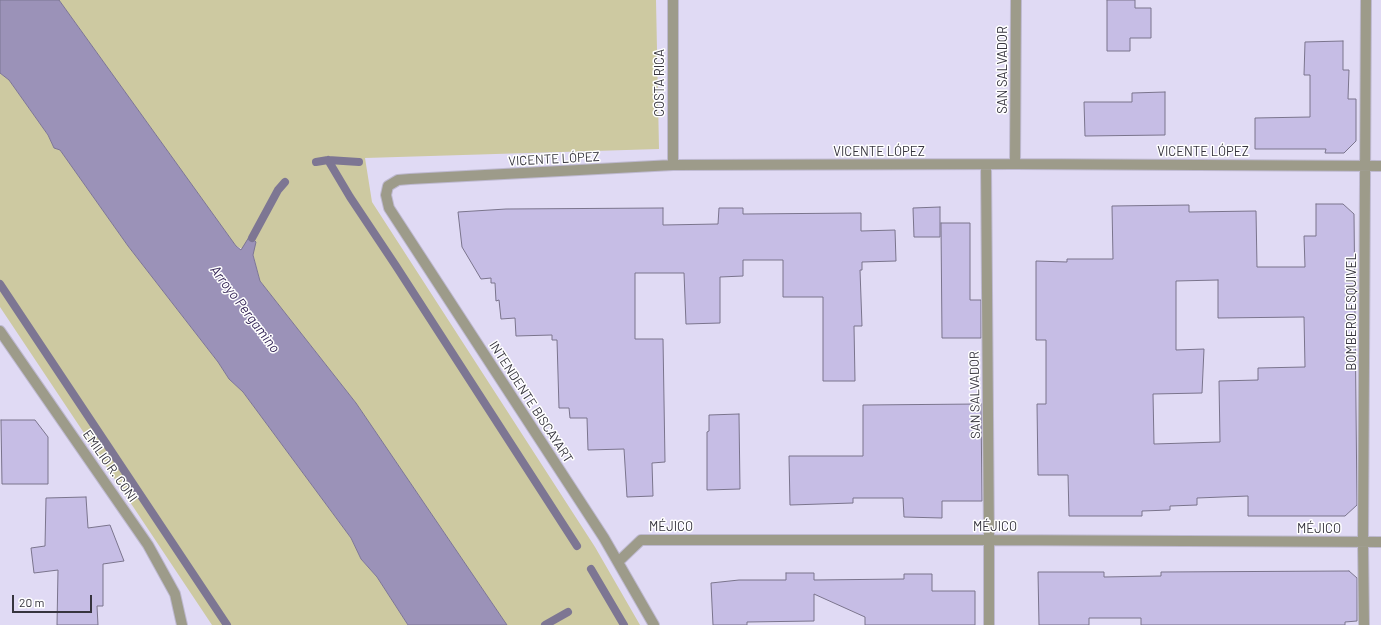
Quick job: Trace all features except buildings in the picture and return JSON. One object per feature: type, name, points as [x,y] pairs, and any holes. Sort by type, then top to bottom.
[{"type":"street","name":"COSTA RICA","points":[[673,0],[673,165]]},
{"type":"street","name":"SAN SALVADOR","points":[[1015,164],[1016,0]]},
{"type":"street","name":"BOMBERO ESQUIVEL","points":[[1364,625],[1363,542],[1366,0]]},
{"type":"street","name":"VICENTE LÓPEZ","points":[[386,195],[388,186],[398,180],[673,165],[1015,164],[1381,166]]},
{"type":"street","name":"SAN SALVADOR","points":[[986,165],[990,540],[989,625]]},
{"type":"street","name":"INTENDENTE BISCAYART","points":[[386,195],[389,208],[604,538],[654,625]]},
{"type":"street","name":"EMILIO R. CONI","points":[[0,331],[148,545],[174,594],[182,625]]},
{"type":"street","name":"MÉJICO","points":[[618,562],[642,540],[1381,542]]},
{"type":"shaded area","points":[[59,0],[656,0],[659,149],[365,158],[372,202],[595,547],[640,625],[507,625],[356,403],[260,281],[253,254],[236,246]]},
{"type":"shaded area","points":[[0,73],[9,80],[48,135],[54,148],[60,150],[128,246],[218,362],[229,379],[243,392],[351,538],[361,559],[377,577],[408,625],[212,625],[0,307]]},
{"type":"water","name":"Arroyo Pergamino","points":[[0,0],[59,0],[236,246],[241,250],[249,237],[256,242],[253,255],[260,281],[356,403],[507,625],[408,625],[377,577],[361,559],[351,538],[243,392],[229,379],[218,362],[128,246],[60,150],[54,148],[48,135],[9,80],[0,73]]},
{"type":"waterway","points":[[328,160],[350,197],[577,546]]},
{"type":"waterway","points":[[316,162],[328,160],[359,162]]},
{"type":"waterway","points":[[252,238],[278,190],[285,182]]},
{"type":"waterway","points":[[0,284],[227,625]]},
{"type":"waterway","points":[[591,569],[624,625]]},
{"type":"waterway","points":[[545,625],[568,612]]}]
